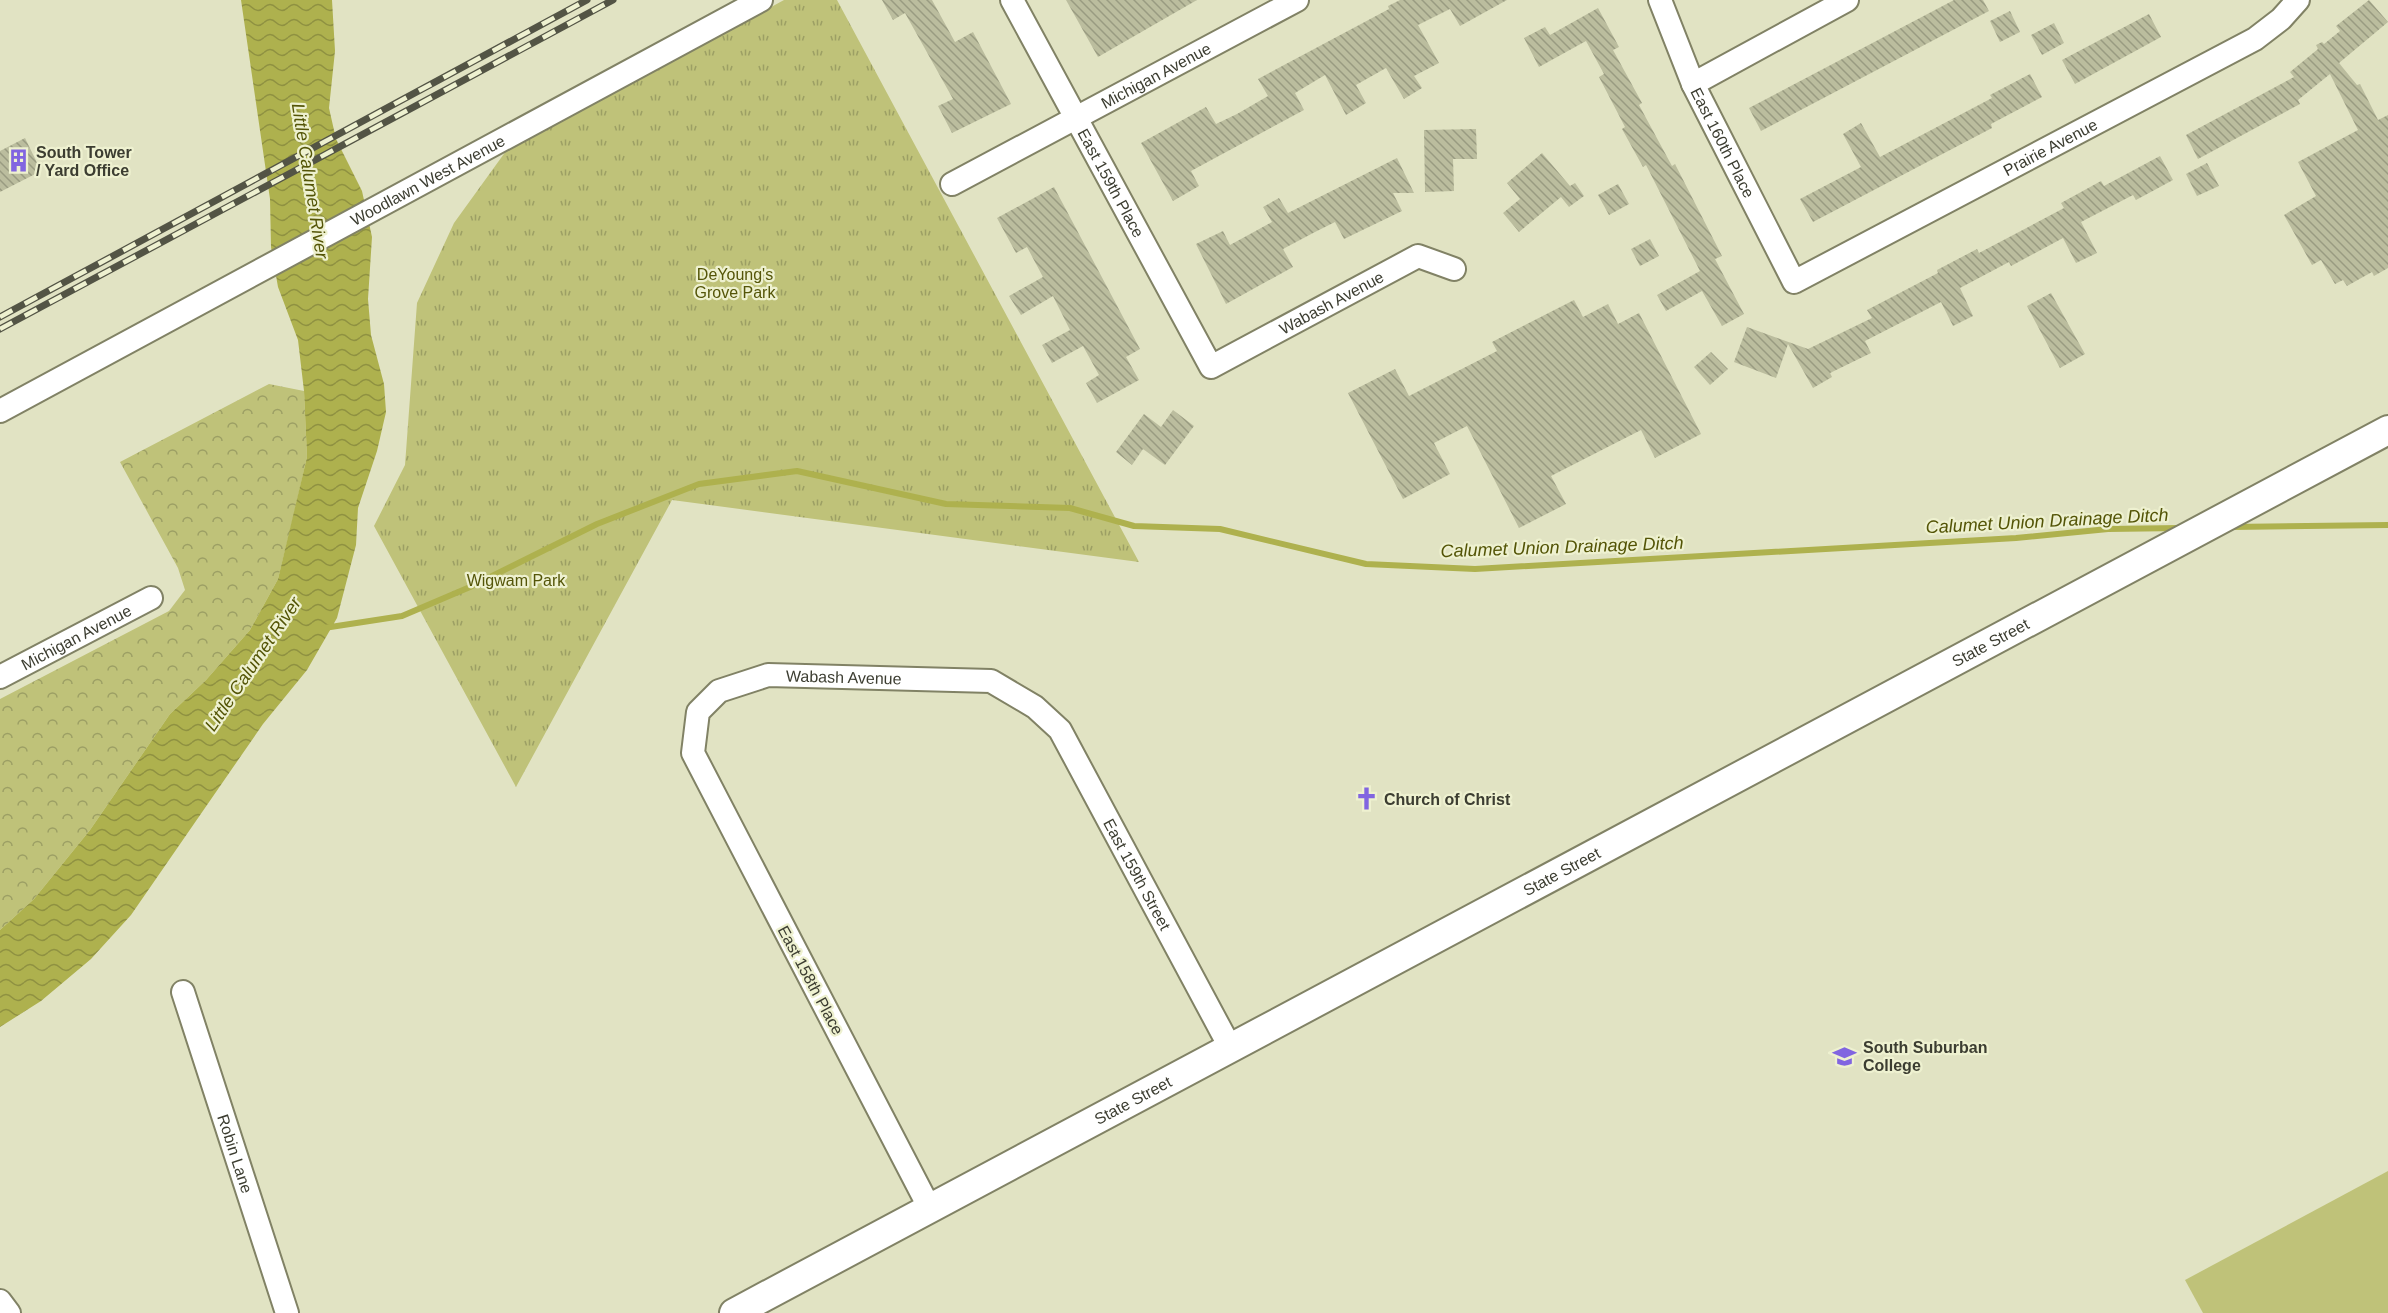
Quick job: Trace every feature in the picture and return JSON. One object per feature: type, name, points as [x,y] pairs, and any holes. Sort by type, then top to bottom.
[{"type":"main road","name":"State Street","points":[[734,1313],[2388,429]]},
{"type":"street","name":"Woodlawn West Avenue","points":[[0,411],[379,204],[761,0]]},
{"type":"street","name":"East 159th Place","points":[[1012,0],[1211,367]]},
{"type":"street","name":"Michigan Avenue","points":[[952,184],[1297,0]]},
{"type":"street","name":"East 160th Place","points":[[1660,0],[1693,84],[1794,282]]},
{"type":"street","points":[[1693,84],[1846,0]]},
{"type":"street","name":"Prairie Avenue","points":[[1794,282],[2255,39],[2281,20],[2298,0]]},
{"type":"street","name":"Wabash Avenue","points":[[1211,367],[1418,256],[1454,269]]},
{"type":"street","name":"Michigan Avenue","points":[[0,676],[150,598]]},
{"type":"street","name":"Wabash Avenue","points":[[693,753],[698,712],[719,691],[768,675],[991,681],[1035,707]]},
{"type":"street","name":"East 159th Street","points":[[1035,707],[1060,729],[1231,1049]]},
{"type":"street","name":"East 158th Place","points":[[693,753],[929,1207]]},
{"type":"street","name":"Robin Lane","points":[[183,992],[287,1313]]},
{"type":"street","points":[[0,1301],[9,1313]]},
{"type":"green space","name":"DeYoung's Grove Park","points":[[784,0],[837,0],[1139,562],[672,500],[516,787],[374,526],[405,465],[417,303],[454,223],[506,151]]},
{"type":"green space","points":[[269,384],[304,391],[307,457],[278,579],[250,630],[206,680],[170,714],[90,830],[34,899],[0,930],[0,699],[169,611],[185,590],[178,568],[120,462]]},
{"type":"green space","points":[[2388,1171],[2388,1313],[2203,1313],[2185,1280]]},
{"type":"water","name":"Little Calumet River","points":[[241,0],[332,0],[335,51],[329,108],[336,139],[362,191],[372,237],[368,299],[371,335],[384,384],[386,412],[377,451],[358,508],[356,545],[337,618],[307,670],[263,724],[131,915],[91,959],[41,1001],[0,1027],[0,930],[34,899],[90,830],[170,714],[206,680],[250,630],[278,579],[307,457],[304,391],[298,340],[278,287],[271,247],[270,199]]},
{"type":"building","points":[[882,0],[932,0],[955,42],[973,32],[1011,104],[952,133],[938,106],[953,99],[905,13],[893,20]]},
{"type":"building","points":[[1066,0],[1197,0],[1098,57]]},
{"type":"building","points":[[1400,0],[1507,0],[1460,26],[1450,9],[1418,25],[1439,63],[1414,76],[1422,88],[1404,99],[1386,68],[1356,85],[1366,103],[1346,115],[1325,75],[1295,93],[1304,110],[1191,171],[1199,186],[1173,201],[1141,143],[1206,107],[1216,124],[1237,114],[1268,96],[1258,79],[1389,9],[1388,6]]},
{"type":"building","points":[[1954,0],[1983,0],[1989,11],[1761,131],[1749,108]]},
{"type":"building","points":[[2369,0],[2388,22],[2339,63],[2357,85],[2360,84],[2378,120],[2388,115],[2388,268],[2374,276],[2372,272],[2347,286],[2343,280],[2335,284],[2321,260],[2312,265],[2284,215],[2316,196],[2298,162],[2358,130],[2330,74],[2298,100],[2300,104],[2198,159],[2186,135],[2294,77],[2290,72],[2318,49],[2316,45],[2322,42],[2324,44],[2340,31],[2336,26]]},
{"type":"building","points":[[1598,8],[1619,47],[1613,50],[1642,103],[1639,105],[1672,166],[1675,164],[1722,256],[1715,259],[1744,314],[1722,326],[1702,291],[1666,311],[1657,295],[1700,271],[1646,165],[1643,167],[1622,129],[1625,127],[1599,77],[1604,74],[1586,41],[1539,67],[1524,38],[1545,27],[1550,35]]},
{"type":"building","points":[[2010,11],[2020,32],[2000,42],[1990,21]]},
{"type":"building","points":[[2149,14],[2161,37],[2075,84],[2062,60]]},
{"type":"building","points":[[2054,23],[2064,43],[2042,55],[2031,35]]},
{"type":"building","points":[[2030,74],[2042,97],[1991,124],[1992,128],[1813,222],[1800,199],[1861,167],[1843,134],[1861,123],[1880,157],[1992,98],[1990,95]]},
{"type":"building","points":[[1476,129],[1477,159],[1453,159],[1454,191],[1425,192],[1424,130]]},
{"type":"building","name":"South Tower / Yard Office","points":[[25,138],[41,171],[0,192],[0,151]]},
{"type":"building","points":[[1542,153],[1570,186],[1575,183],[1584,196],[1569,207],[1561,197],[1519,232],[1503,213],[1520,199],[1507,183]]},
{"type":"building","points":[[2160,156],[2173,180],[2136,200],[2133,195],[2081,222],[2097,253],[2076,263],[2063,238],[2011,266],[2009,262],[1960,288],[1973,316],[1953,326],[1941,302],[1865,341],[1871,353],[1830,373],[1832,377],[1813,388],[1788,344],[1776,378],[1734,362],[1747,327],[1808,349],[1872,318],[1867,310],[1938,273],[1937,270],[1977,249],[1979,253],[2064,208],[2061,203],[2101,181],[2104,186]]},
{"type":"building","points":[[1397,158],[1414,193],[1393,193],[1402,211],[1344,239],[1335,222],[1315,232],[1283,249],[1293,267],[1226,304],[1196,244],[1223,231],[1230,245],[1272,222],[1263,207],[1279,198],[1288,213]]},
{"type":"building","points":[[2207,163],[2219,186],[2197,196],[2186,174]]},
{"type":"building","points":[[1618,184],[1629,204],[1609,215],[1598,195]]},
{"type":"building","points":[[1054,187],[1140,349],[1126,357],[1139,380],[1097,403],[1086,383],[1099,375],[1083,346],[1052,363],[1042,345],[1070,330],[1053,296],[1021,315],[1009,296],[1043,277],[1027,247],[1016,253],[997,218]]},
{"type":"building","points":[[1650,239],[1659,256],[1640,266],[1631,249]]},
{"type":"building","points":[[2051,293],[2085,354],[2060,368],[2027,306]]},
{"type":"building","points":[[1574,300],[1583,317],[1608,304],[1618,324],[1639,313],[1701,434],[1655,458],[1641,430],[1551,476],[1566,504],[1519,528],[1467,426],[1434,443],[1450,474],[1403,499],[1348,393],[1395,369],[1409,396],[1497,351],[1492,342]]},
{"type":"building","points":[[1711,352],[1728,369],[1710,385],[1694,367]]},
{"type":"building","points":[[1173,410],[1194,426],[1165,465],[1143,449],[1132,465],[1116,452],[1144,414],[1161,427]]},
{"type":"waterway","name":"Calumet Union Drainage Ditch","points":[[324,628],[402,616],[470,587],[597,524],[699,484],[797,471],[946,504],[1070,508],[1134,526],[1220,529],[1366,564],[1475,569],[2016,538],[2108,529],[2180,528]]},
{"type":"waterway","name":"Calumet Union Drainage Ditch","points":[[2230,527],[2388,525]]},
{"type":"railway","points":[[0,317],[587,0]]},
{"type":"railway","points":[[0,329],[613,0]]},
{"type":"place","name":"South Tower / Yard Office","points":[[18,161]]},
{"type":"place","name":"Church of Christ","points":[[1366,799]]},
{"type":"place","name":"South Suburban College","points":[[1845,1056]]},
{"type":"park label","name":"Wigwam Park","points":[[516,580]]}]
